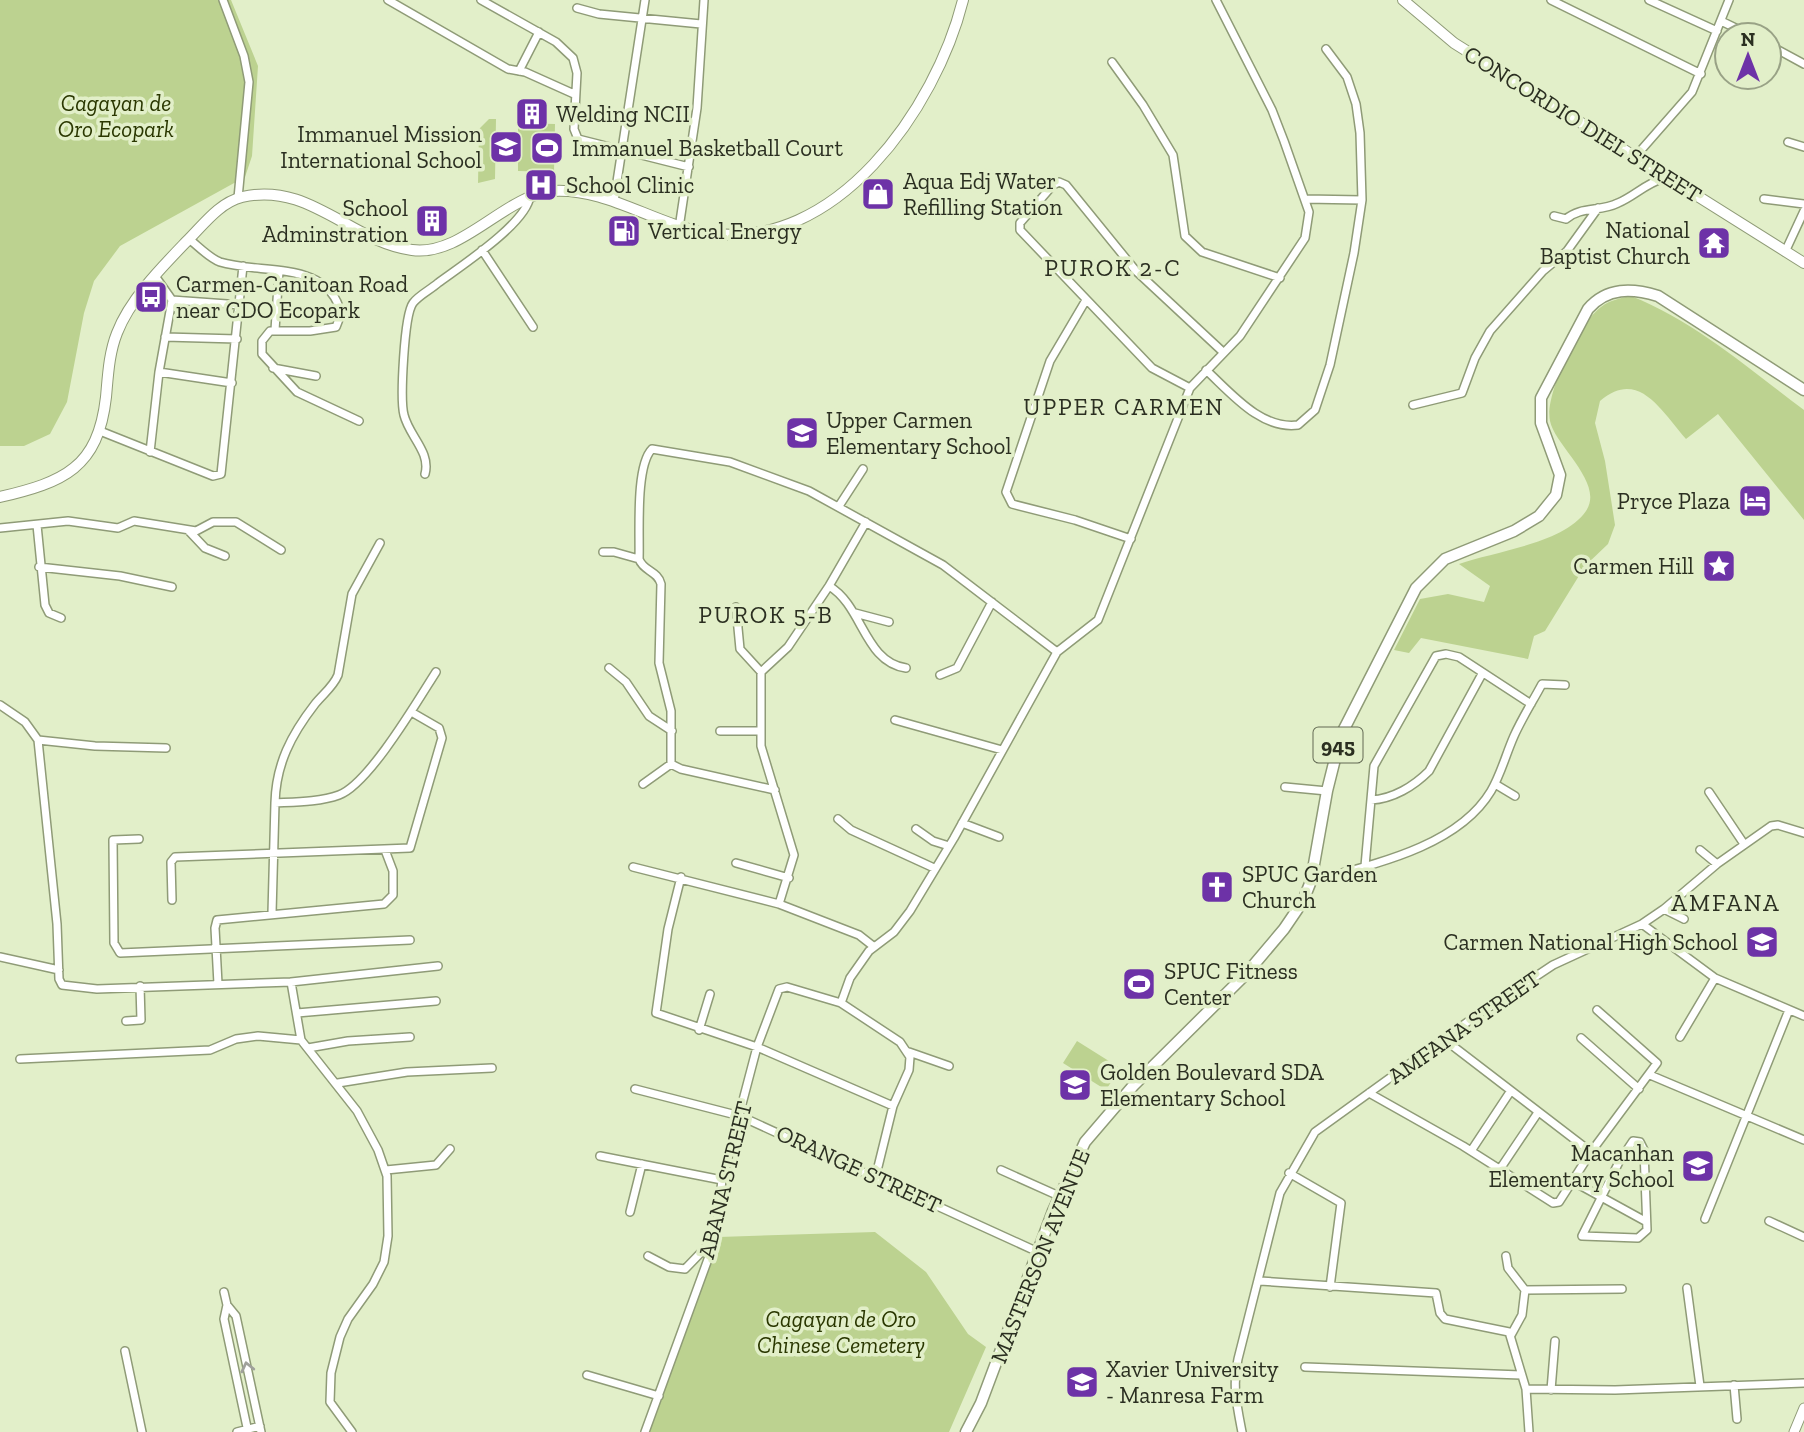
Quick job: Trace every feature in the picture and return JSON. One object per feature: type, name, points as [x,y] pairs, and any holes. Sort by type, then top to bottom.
[{"type":"main road","points":[[0,497],[36,489],[67,475],[83,462],[100,431],[117,331],[156,276],[189,239],[215,212],[238,198],[266,194],[287,196],[394,246],[418,250],[435,248],[465,234],[530,195],[575,192],[614,201],[678,228],[712,234],[759,232],[793,221],[828,203],[901,134],[945,59],[963,0]]},
{"type":"main road","name":"CONCORDIO DIEL STREET","points":[[1403,0],[1454,43],[1804,264]]},
{"type":"main road","name":"MASTERSON AVENUE","points":[[966,1432],[981,1403],[1059,1196],[1085,1142],[1106,1115],[1246,974],[1293,918],[1311,881],[1327,791],[1341,735],[1424,577],[1455,553],[1514,531],[1539,516],[1556,495],[1560,475],[1541,423],[1541,398],[1581,320],[1596,300],[1604,294],[1626,290],[1658,296],[1804,390]]},
{"type":"street","points":[[223,0],[244,57],[249,82],[238,198]]},
{"type":"street","points":[[388,0],[508,69],[574,94]]},
{"type":"street","points":[[481,0],[564,47],[573,58],[577,73],[574,129],[578,139],[624,153],[689,167]]},
{"type":"street","points":[[614,201],[624,153],[645,0]]},
{"type":"street","points":[[678,228],[689,167],[703,54],[701,24],[704,0]]},
{"type":"street","points":[[949,1066],[909,1052],[900,1042],[841,1003],[849,978],[873,946],[884,940],[902,923],[949,846],[1057,652],[1098,620],[1190,388],[1240,336],[1280,278],[1307,231],[1309,212],[1272,110],[1216,0]]},
{"type":"street","points":[[1551,0],[1701,74]]},
{"type":"street","points":[[1649,0],[1713,29]]},
{"type":"street","points":[[1721,21],[1729,0]]},
{"type":"street","points":[[577,8],[599,14],[643,16],[701,24]]},
{"type":"street","points":[[519,71],[539,32]]},
{"type":"street","points":[[1635,157],[1681,108],[1701,74],[1713,42]]},
{"type":"street","points":[[1206,370],[1248,408],[1272,423],[1298,425],[1311,417],[1330,365],[1354,253],[1362,200],[1360,133],[1356,104],[1347,76],[1326,49]]},
{"type":"street","points":[[1783,52],[1803,61]]},
{"type":"street","points":[[1112,62],[1143,105],[1173,155],[1185,236],[1202,252],[1280,278]]},
{"type":"street","points":[[1788,142],[1804,147]]},
{"type":"street","points":[[1554,216],[1566,219],[1576,210],[1617,204],[1643,185],[1666,177]]},
{"type":"street","points":[[1190,388],[1152,368],[1019,228],[1020,223],[1045,194],[1059,182],[1085,205],[1136,271],[1223,352]]},
{"type":"street","points":[[425,474],[426,460],[409,429],[402,406],[407,315],[422,294],[482,250],[525,211],[530,195]]},
{"type":"street","points":[[1305,199],[1362,200]]},
{"type":"street","points":[[1764,199],[1804,204]]},
{"type":"street","points":[[1413,405],[1462,393],[1475,358],[1490,331],[1543,271],[1567,251],[1598,208]]},
{"type":"street","points":[[1785,252],[1804,211]]},
{"type":"street","points":[[189,239],[215,259],[307,276],[323,282],[338,299],[341,314],[335,327],[321,331],[275,330],[265,335],[261,348],[273,368],[297,392],[359,421]]},
{"type":"street","points":[[482,250],[533,327]]},
{"type":"street","points":[[100,431],[213,476],[220,474],[241,305],[243,266]]},
{"type":"street","points":[[275,330],[279,271]]},
{"type":"street","points":[[150,452],[159,372],[172,300],[156,276]]},
{"type":"street","points":[[172,300],[241,305]]},
{"type":"street","points":[[1086,300],[1050,361],[1006,492],[1012,504],[1075,520],[1131,539]]},
{"type":"street","points":[[165,337],[237,339]]},
{"type":"street","points":[[273,368],[316,376]]},
{"type":"street","points":[[159,372],[232,383]]},
{"type":"street","points":[[671,764],[670,704],[659,663],[661,584],[655,573],[642,565],[639,559],[643,477],[648,453],[657,448],[753,468],[839,506],[943,565],[1057,652]]},
{"type":"street","points":[[839,506],[863,469]]},
{"type":"street","points":[[0,528],[68,521],[118,528],[134,522],[201,530],[213,522],[236,522],[281,550]]},
{"type":"street","points":[[761,672],[788,647],[829,586],[866,522]]},
{"type":"street","points":[[37,525],[39,567],[47,610],[54,617],[61,618]]},
{"type":"street","points":[[188,530],[205,548],[225,556]]},
{"type":"street","points":[[272,913],[276,775],[284,754],[308,713],[338,675],[352,594],[380,543]]},
{"type":"street","points":[[603,552],[621,553],[639,559]]},
{"type":"street","points":[[39,567],[120,576],[172,587]]},
{"type":"street","points":[[829,586],[841,593],[878,654],[893,666],[906,667]]},
{"type":"street","points":[[940,675],[957,668],[992,602]]},
{"type":"street","points":[[736,607],[740,649],[761,672],[759,731],[763,757],[794,855],[779,904]]},
{"type":"street","points":[[855,613],[889,622]]},
{"type":"street","points":[[1365,866],[1374,766],[1436,656],[1446,653],[1459,657],[1531,704]]},
{"type":"street","points":[[609,667],[626,682],[649,716],[672,731]]},
{"type":"street","points":[[275,803],[314,800],[345,792],[413,713],[436,672]]},
{"type":"street","points":[[1371,800],[1390,797],[1423,777],[1437,759],[1457,710],[1482,674]]},
{"type":"street","points":[[1311,881],[1403,855],[1436,838],[1477,808],[1494,784],[1542,684],[1565,685]]},
{"type":"street","points":[[0,705],[26,722],[38,740],[60,982],[67,987],[291,982],[438,966]]},
{"type":"street","points":[[172,900],[171,862],[175,856],[385,850],[412,846],[419,811],[442,738],[439,729],[413,713]]},
{"type":"street","points":[[895,720],[1002,750]]},
{"type":"street","points":[[720,731],[759,731]]},
{"type":"street","points":[[38,740],[95,746],[166,748]]},
{"type":"street","points":[[643,784],[671,764]]},
{"type":"street","points":[[671,764],[681,769],[775,790]]},
{"type":"street","points":[[1494,784],[1515,796]]},
{"type":"street","points":[[1285,788],[1327,791]]},
{"type":"street","points":[[1709,792],[1744,844]]},
{"type":"street","points":[[838,819],[851,830],[934,868]]},
{"type":"street","points":[[962,823],[999,836]]},
{"type":"street","name":"AMFANA STREET","points":[[1242,1432],[1233,1378],[1260,1281],[1274,1215],[1289,1173],[1315,1132],[1327,1120],[1553,965],[1642,924],[1771,825],[1804,833]]},
{"type":"street","points":[[916,829],[933,841],[949,846]]},
{"type":"street","points":[[139,839],[113,840],[116,951],[124,954],[410,940]]},
{"type":"street","points":[[218,984],[217,920],[388,902],[393,895],[393,871],[385,850]]},
{"type":"street","points":[[1700,850],[1717,864]]},
{"type":"street","points":[[736,863],[789,878]]},
{"type":"street","points":[[633,867],[779,904],[859,935],[873,946]]},
{"type":"street","points":[[681,877],[667,929],[654,1009],[659,1016],[757,1047],[893,1106]]},
{"type":"street","points":[[1664,909],[1684,919]]},
{"type":"street","points":[[1642,924],[1715,978],[1804,1016]]},
{"type":"street","points":[[0,957],[60,970]]},
{"type":"street","points":[[1680,1037],[1715,978]]},
{"type":"street","points":[[291,982],[301,1040],[358,1111],[386,1170],[389,1226],[384,1262],[373,1284],[348,1320],[340,1337],[331,1373],[330,1402],[352,1432]]},
{"type":"street","points":[[126,1021],[141,1020],[143,1015],[140,986]]},
{"type":"street","name":"ABANA STREET","points":[[645,1432],[715,1237],[722,1180],[757,1047],[776,996],[783,987],[841,1003]]},
{"type":"street","points":[[699,1030],[710,994]]},
{"type":"street","points":[[297,1013],[436,1001]]},
{"type":"street","points":[[1369,1093],[1471,1151],[1553,1203],[1561,1201],[1591,1152],[1650,1075],[1657,1061],[1597,1010]]},
{"type":"street","points":[[1704,1219],[1789,1010]]},
{"type":"street","points":[[20,1059],[210,1049],[236,1039],[258,1035],[301,1040]]},
{"type":"street","points":[[308,1048],[348,1041],[410,1037]]},
{"type":"street","points":[[1581,1038],[1639,1089]]},
{"type":"street","points":[[1445,1040],[1537,1114],[1591,1152]]},
{"type":"street","points":[[875,1179],[893,1106],[909,1070],[909,1052]]},
{"type":"street","points":[[338,1083],[407,1072],[492,1068]]},
{"type":"street","points":[[1650,1075],[1804,1140]]},
{"type":"street","name":"ORANGE STREET","points":[[635,1088],[740,1116],[1038,1252]]},
{"type":"street","points":[[1471,1151],[1510,1092]]},
{"type":"street","points":[[1500,1169],[1537,1114]]},
{"type":"street","points":[[1633,1141],[1640,1142],[1644,1150],[1647,1230],[1638,1238],[1582,1236],[1600,1197],[1627,1148],[1633,1141]]},
{"type":"street","points":[[386,1170],[436,1164],[450,1149]]},
{"type":"street","points":[[600,1156],[722,1180]]},
{"type":"street","points":[[630,1212],[642,1164]]},
{"type":"street","points":[[1001,1170],[1059,1196]]},
{"type":"street","points":[[1289,1173],[1340,1203],[1330,1287]]},
{"type":"street","points":[[1574,1182],[1645,1221]]},
{"type":"street","points":[[1769,1221],[1804,1237]]},
{"type":"street","points":[[648,1256],[669,1266],[685,1269],[715,1237]]},
{"type":"street","points":[[1506,1256],[1508,1268],[1525,1290],[1522,1315],[1511,1335],[1525,1389],[1529,1432]]},
{"type":"street","points":[[1260,1281],[1436,1293],[1440,1312],[1445,1319],[1499,1328],[1511,1335]]},
{"type":"street","points":[[1687,1288],[1700,1386]]},
{"type":"street","points":[[1525,1290],[1622,1289]]},
{"type":"street","points":[[224,1292],[227,1305],[224,1319],[248,1431]]},
{"type":"street","points":[[227,1305],[236,1316],[261,1429],[237,1432]]},
{"type":"street","points":[[1551,1390],[1555,1341]]},
{"type":"street","points":[[124,1351],[142,1432]]},
{"type":"street","points":[[1304,1367],[1521,1375]]},
{"type":"street","points":[[587,1375],[659,1396]]},
{"type":"street","points":[[1525,1389],[1804,1382]]},
{"type":"street","points":[[1734,1385],[1737,1419]]},
{"type":"street","points":[[1794,1432],[1804,1408]]},
{"type":"green space","name":"Cagayan de Oro Ecopark","points":[[0,0],[231,0],[258,66],[252,156],[245,177],[120,246],[94,281],[84,313],[67,402],[50,434],[24,446],[0,446]]},
{"type":"green space","points":[[489,119],[496,119],[495,179],[478,183],[479,129]]},
{"type":"green space","points":[[518,123],[555,124],[554,172],[518,171]]},
{"type":"green space","points":[[1631,296],[1700,333],[1804,410],[1804,520],[1718,414],[1686,439],[1648,397],[1638,391],[1626,389],[1614,392],[1600,401],[1595,423],[1605,461],[1615,525],[1608,544],[1585,566],[1545,631],[1534,636],[1528,659],[1421,638],[1409,653],[1394,650],[1420,599],[1448,594],[1484,602],[1490,586],[1459,564],[1545,539],[1562,531],[1586,511],[1590,500],[1589,489],[1550,421],[1552,394],[1565,360],[1583,327],[1601,307]]},
{"type":"green space","points":[[1077,1041],[1120,1068],[1106,1090],[1063,1063]]},
{"type":"green space","name":"Cagayan de Oro Chinese Cemetery","points":[[875,1232],[926,1272],[968,1334],[986,1347],[949,1432],[647,1432],[719,1237]]},
{"type":"place","name":"Welding NCII","points":[[532,114]]},
{"type":"place","name":"Immanuel Mission International School","points":[[506,147]]},
{"type":"place","name":"Immanuel Basketball Court","points":[[547,148]]},
{"type":"place","name":"School Clinic","points":[[541,185]]},
{"type":"place","name":"Aqua Edj Water Refilling Station","points":[[878,194]]},
{"type":"place","name":"School Adminstration","points":[[432,221]]},
{"type":"place","name":"Vertical Energy","points":[[624,231]]},
{"type":"place","name":"National Baptist Church","points":[[1714,243]]},
{"type":"place","name":"Carmen-Canitoan Road near CDO Ecopark","points":[[151,297]]},
{"type":"place","name":"Upper Carmen Elementary School","points":[[802,433]]},
{"type":"place","name":"Pryce Plaza","points":[[1755,501]]},
{"type":"place","name":"Carmen Hill","points":[[1719,566]]},
{"type":"place","name":"SPUC Garden Church","points":[[1217,887]]},
{"type":"place","name":"Carmen National High School","points":[[1762,942]]},
{"type":"place","name":"SPUC Fitness Center","points":[[1139,984]]},
{"type":"place","name":"Golden Boulevard SDA Elementary School","points":[[1075,1085]]},
{"type":"place","name":"Macanhan Elementary School","points":[[1698,1166]]},
{"type":"place","name":"Xavier University - Manresa Farm","points":[[1082,1382]]},
{"type":"district","name":"PUROK 2-C","points":[[1113,267]]},
{"type":"district","name":"UPPER CARMEN","points":[[1124,406]]},
{"type":"district","name":"PUROK 5-B","points":[[766,614]]},
{"type":"district","name":"AMFANA","points":[[1726,902]]}]
